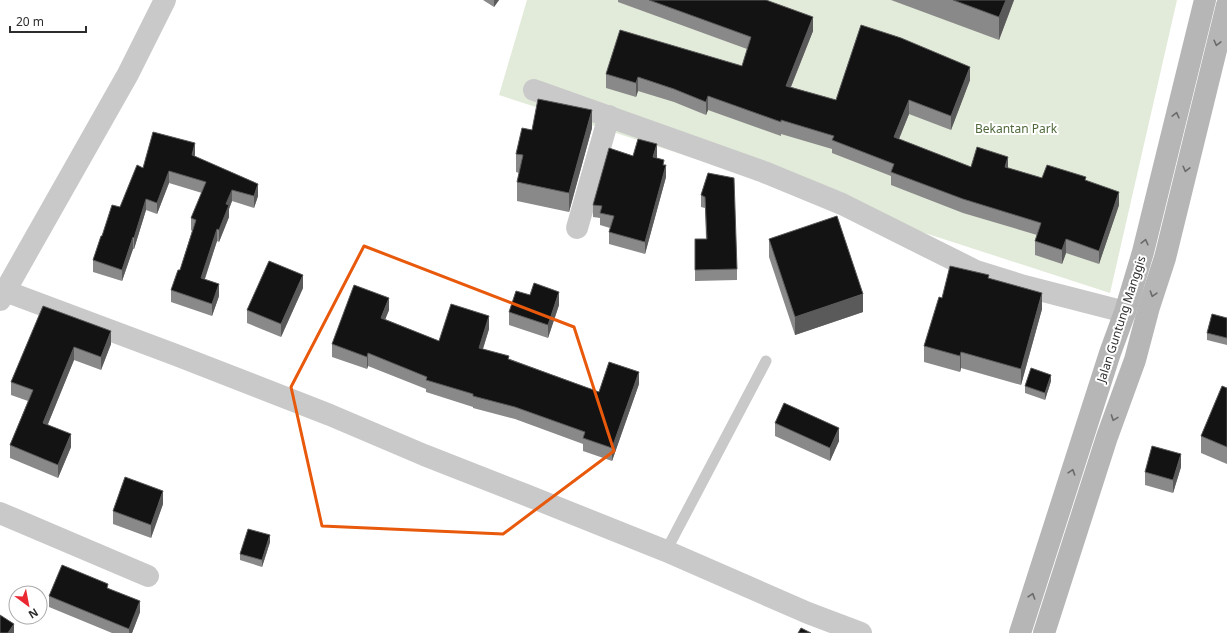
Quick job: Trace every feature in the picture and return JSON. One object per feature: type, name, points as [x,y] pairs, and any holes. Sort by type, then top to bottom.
[{"type":"street","points":[[165,0],[128,74],[3,295],[176,355],[330,415],[424,455],[666,551],[808,613],[861,633]]},
{"type":"street","name":"Jalan Guntung Manggis","points":[[1020,633],[1108,360],[1125,312],[1143,252],[1205,0]]},
{"type":"street","name":"Jalan Guntung Manggis","points":[[1044,633],[1107,437],[1135,360],[1149,307],[1165,258],[1227,5]]},
{"type":"street","points":[[534,90],[764,172],[842,204],[976,271],[1024,286],[1125,312]]},
{"type":"street","points":[[577,228],[609,116]]},
{"type":"street","points":[[1154,204],[1176,209]]},
{"type":"street","points":[[0,513],[148,576]]},
{"type":"lane","points":[[666,551],[766,361]]},
{"type":"highlighted area","points":[[364,246],[574,327],[614,451],[503,534],[322,526],[291,387]]},
{"type":"green space","name":"Bekantan Park","points":[[527,0],[1177,0],[1110,293],[499,95]]},
{"type":"building","points":[[649,0],[766,0],[813,17],[786,86],[836,100],[861,25],[901,38],[970,67],[951,116],[909,100],[894,137],[971,167],[977,147],[1008,157],[1005,167],[1042,178],[1047,165],[1086,177],[1085,180],[1119,192],[1099,251],[1066,239],[1062,250],[1035,241],[1041,223],[963,199],[891,172],[894,164],[832,140],[834,136],[781,120],[781,122],[708,96],[706,102],[638,77],[636,83],[606,74],[620,30],[742,66],[751,37]]},
{"type":"building","points":[[953,0],[1006,0],[999,17]]},
{"type":"building","points":[[538,99],[592,110],[569,193],[517,182],[523,155],[516,154],[522,128],[532,130]]},
{"type":"building","points":[[153,132],[195,143],[192,155],[258,184],[254,196],[232,190],[226,204],[229,205],[219,230],[217,229],[201,278],[219,284],[212,304],[171,290],[178,270],[180,270],[196,220],[191,218],[206,182],[169,171],[157,203],[146,199],[122,270],[93,260],[112,205],[120,207],[137,165],[143,168]]},
{"type":"building","points":[[638,139],[657,144],[653,157],[664,160],[663,165],[666,165],[645,242],[609,232],[614,216],[600,213],[602,206],[593,205],[609,148],[633,156]]},
{"type":"building","points":[[708,173],[734,178],[737,269],[695,270],[695,239],[707,239],[705,197],[701,195]]},
{"type":"building","points":[[837,216],[863,294],[795,317],[769,239]]},
{"type":"building","points":[[269,261],[303,275],[281,324],[247,310]]},
{"type":"building","points":[[950,266],[989,275],[988,278],[1042,293],[1021,369],[961,352],[960,356],[924,346],[939,297],[942,298]]},
{"type":"building","points":[[534,283],[559,292],[548,325],[509,312],[516,291],[530,295]]},
{"type":"building","points":[[354,285],[389,298],[381,318],[439,341],[451,304],[489,316],[479,348],[509,356],[508,359],[599,392],[609,362],[639,372],[612,448],[583,438],[585,432],[515,407],[473,396],[473,394],[426,380],[427,377],[368,353],[367,357],[332,344]]},
{"type":"building","points":[[43,306],[111,331],[101,357],[74,347],[43,423],[71,434],[58,465],[10,445],[33,390],[11,382]]},
{"type":"building","points":[[1212,314],[1227,318],[1227,338],[1207,333]]},
{"type":"building","points":[[1031,368],[1051,375],[1045,393],[1025,386]]},
{"type":"building","points":[[1222,386],[1227,388],[1227,447],[1201,436]]},
{"type":"building","points":[[784,403],[839,428],[830,448],[775,423]]},
{"type":"building","points":[[1152,446],[1181,454],[1173,480],[1145,472]]},
{"type":"building","points":[[125,477],[163,491],[151,525],[113,511]]},
{"type":"building","points":[[248,529],[270,535],[262,560],[240,554]]},
{"type":"building","points":[[62,565],[108,584],[107,588],[140,601],[129,629],[49,596]]},
{"type":"building","points":[[0,615],[8,620],[8,625],[13,625],[8,633],[0,633]]},
{"type":"building","points":[[801,628],[811,633],[798,633]]}]
